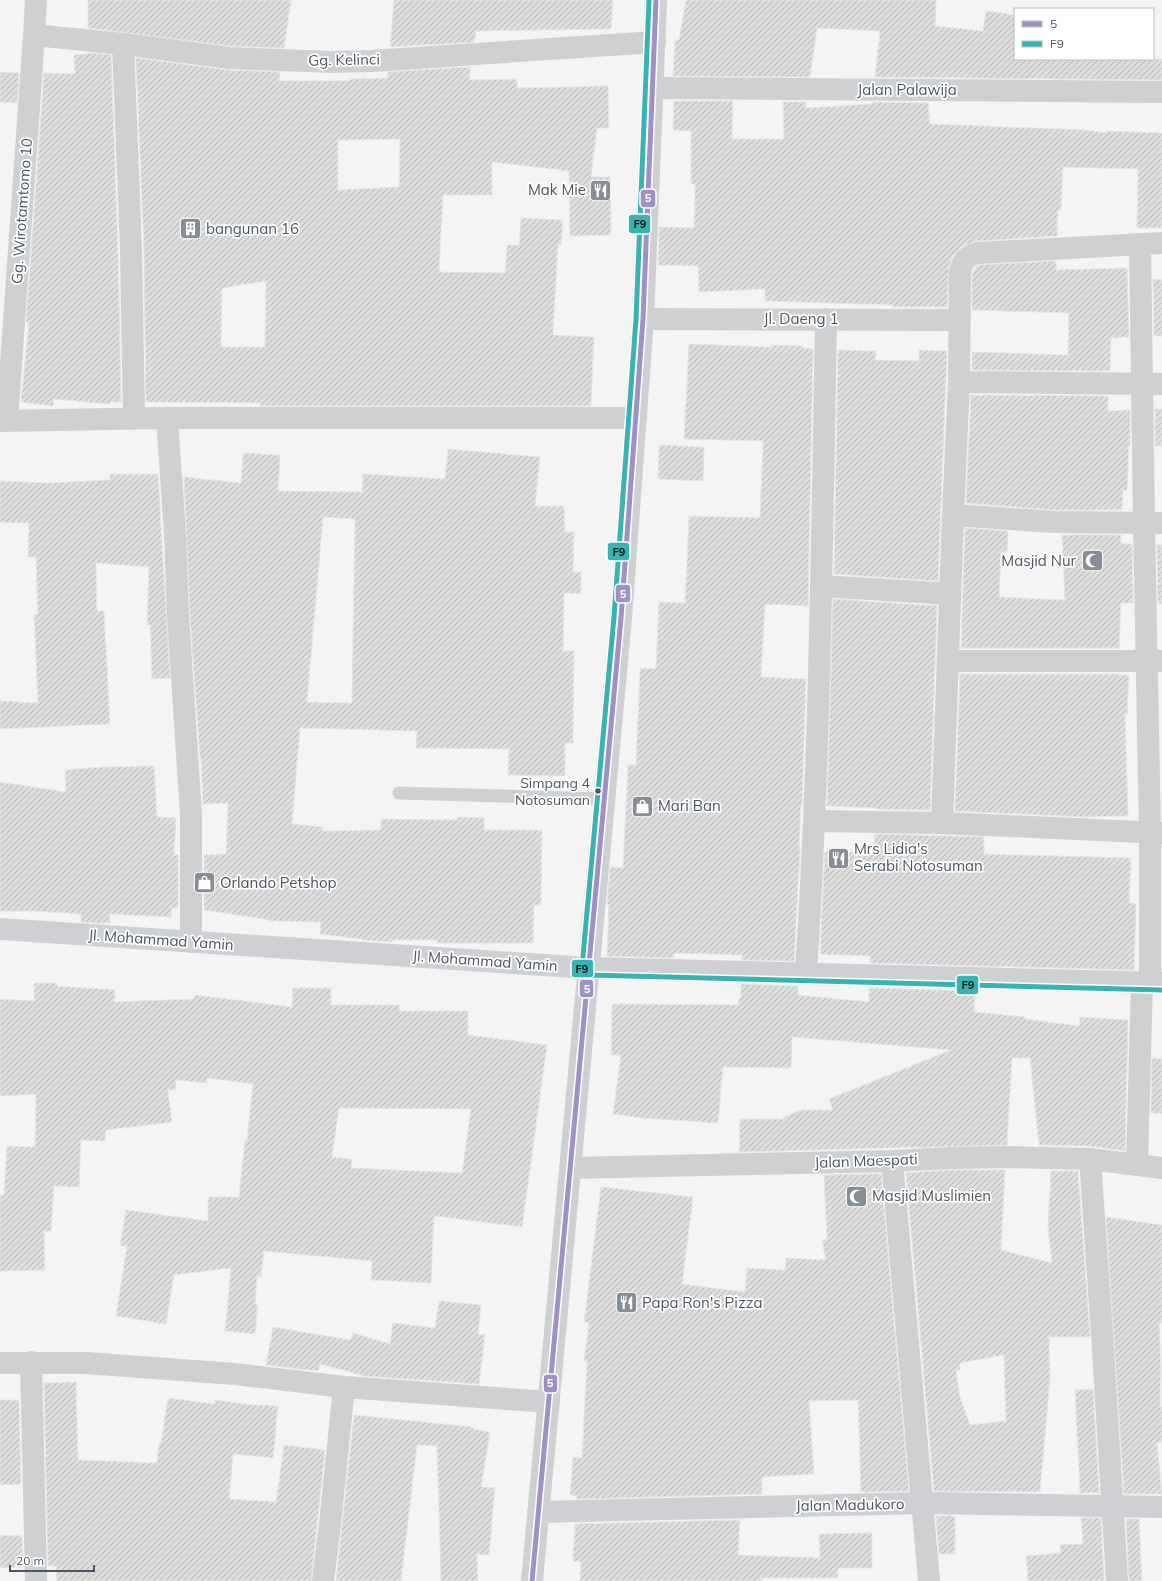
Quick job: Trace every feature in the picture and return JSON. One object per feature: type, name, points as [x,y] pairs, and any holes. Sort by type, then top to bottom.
[{"type":"main road","points":[[532,1581],[621,618],[643,319],[656,0]]},
{"type":"main road","name":"Jl. Mohammad Yamin","points":[[0,929],[589,968],[1151,983]]},
{"type":"main road","name":"Jalan Madukoro","points":[[538,1512],[923,1504],[1162,1507]]},
{"type":"street","name":"Gg. Wirotamtomo 10","points":[[4,421],[36,0]]},
{"type":"street","name":"Gg. Kelinci","points":[[34,35],[123,44],[230,58],[332,62],[371,61],[655,42]]},
{"type":"street","points":[[123,44],[131,250],[134,419]]},
{"type":"street","name":"Jalan Palawija","points":[[653,88],[1162,92]]},
{"type":"street","points":[[942,823],[959,382],[960,273],[964,260],[969,255],[978,253],[1162,243]]},
{"type":"street","points":[[1137,1165],[1151,983],[1156,833],[1152,385],[1140,244]]},
{"type":"street","name":"Jl. Daeng 1","points":[[643,319],[960,320]]},
{"type":"street","points":[[806,973],[814,821],[821,586],[826,319]]},
{"type":"street","points":[[959,382],[1152,385]]},
{"type":"street","points":[[4,421],[167,418],[636,418]]},
{"type":"street","points":[[167,418],[191,815],[192,942]]},
{"type":"street","points":[[953,515],[1054,522],[1153,523]]},
{"type":"street","points":[[821,586],[950,594]]},
{"type":"street","points":[[948,662],[1154,661]]},
{"type":"street","points":[[814,821],[942,823],[1156,833]]},
{"type":"street","name":"Jalan Maespati","points":[[570,1168],[1010,1157],[1090,1159],[1162,1168]]},
{"type":"street","points":[[1090,1159],[1117,1581]]},
{"type":"street","points":[[892,1161],[929,1581]]},
{"type":"street","points":[[31,1362],[36,1581]]},
{"type":"street","points":[[0,1363],[86,1363],[235,1374],[344,1387],[549,1402]]},
{"type":"street","points":[[323,1581],[344,1387]]},
{"type":"lane","points":[[399,793],[604,799]]},
{"type":"building","points":[[88,0],[291,0],[284,48],[231,46],[88,28]]},
{"type":"building","points":[[394,0],[613,0],[611,29],[476,31],[474,42],[390,47]]},
{"type":"building","points":[[686,0],[936,0],[935,26],[983,31],[986,11],[1014,15],[1014,60],[1162,59],[1162,80],[875,77],[880,31],[817,28],[810,77],[673,76],[675,40],[679,40]]},
{"type":"building","points":[[88,53],[111,55],[118,250],[121,402],[110,402],[110,404],[54,399],[53,406],[21,402],[29,322],[26,322],[44,73],[75,74],[74,55]]},
{"type":"building","points":[[136,58],[228,70],[280,72],[279,81],[350,81],[350,79],[388,78],[388,72],[471,67],[469,80],[517,79],[517,88],[608,86],[609,128],[597,128],[591,177],[610,177],[611,235],[570,236],[569,171],[492,162],[492,195],[443,195],[439,272],[505,273],[507,245],[519,245],[521,218],[563,220],[561,245],[558,244],[553,335],[594,337],[591,406],[260,406],[260,403],[146,402],[144,250]],"holes":[[[400,139],[399,187],[338,190],[338,140]],[[266,281],[265,347],[221,347],[222,288]]]},
{"type":"building","points":[[0,72],[19,73],[17,103],[0,102]]},
{"type":"building","points":[[674,101],[733,101],[732,139],[784,139],[783,102],[806,102],[805,108],[872,104],[872,102],[928,103],[930,124],[1086,130],[1107,133],[1107,131],[1162,133],[1162,228],[1137,228],[1138,169],[1063,167],[1061,210],[1058,210],[1057,236],[977,241],[961,247],[953,255],[949,266],[947,307],[892,307],[892,305],[765,301],[765,289],[699,292],[698,266],[658,265],[659,227],[694,228],[695,184],[691,184],[691,131],[673,130]]},
{"type":"building","points":[[1056,261],[1056,270],[1127,268],[1129,337],[1111,338],[1110,371],[972,370],[972,352],[1068,355],[1069,313],[972,310],[972,274],[976,267],[980,265]]},
{"type":"building","points":[[1153,279],[1162,280],[1162,336],[1154,336]]},
{"type":"building","points":[[689,344],[771,347],[771,345],[803,346],[803,348],[813,349],[808,606],[765,604],[761,677],[806,679],[802,805],[794,961],[742,960],[742,955],[674,953],[674,958],[607,956],[609,905],[607,904],[610,867],[623,868],[628,765],[636,765],[640,668],[656,669],[659,602],[685,603],[689,516],[760,518],[763,441],[684,439]]},
{"type":"building","points":[[838,350],[876,351],[875,360],[919,361],[919,350],[947,351],[938,581],[834,574]]},
{"type":"building","points":[[971,395],[1108,396],[1108,411],[1130,410],[1130,445],[1127,490],[1123,490],[1122,510],[1054,510],[966,503]]},
{"type":"building","points":[[1155,409],[1162,409],[1162,446],[1155,446]]},
{"type":"building","points":[[659,445],[704,447],[703,481],[658,479]]},
{"type":"building","points":[[448,449],[540,457],[535,506],[564,506],[565,532],[574,532],[573,572],[581,572],[581,594],[564,593],[563,651],[574,651],[573,743],[565,743],[565,776],[508,775],[509,749],[416,748],[417,731],[300,728],[292,824],[323,827],[322,831],[381,830],[381,819],[457,820],[457,817],[484,818],[484,830],[542,830],[541,905],[534,905],[533,943],[437,943],[437,940],[392,940],[392,942],[362,940],[320,934],[321,922],[270,921],[204,910],[204,855],[226,854],[228,803],[203,804],[190,615],[184,477],[241,483],[243,453],[280,455],[278,491],[362,492],[363,474],[445,479]],"holes":[[[323,517],[355,519],[352,703],[307,702]]]},
{"type":"building","points":[[110,474],[158,474],[170,678],[152,679],[150,625],[147,625],[149,567],[96,563],[97,611],[104,611],[110,724],[0,729],[0,701],[38,703],[34,615],[38,614],[36,557],[28,557],[29,523],[0,522],[0,481],[47,483],[110,480]]},
{"type":"building","points":[[965,528],[1008,531],[1007,552],[1001,552],[999,597],[1065,600],[1062,535],[1121,535],[1121,543],[1132,544],[1133,603],[1121,603],[1119,648],[961,648]]},
{"type":"building","points":[[1157,545],[1162,545],[1162,604],[1158,604]]},
{"type":"building","points":[[833,599],[937,606],[930,810],[827,806]]},
{"type":"building","points":[[960,674],[1129,675],[1127,714],[1125,714],[1128,816],[1088,817],[955,811]]},
{"type":"building","points":[[154,766],[157,817],[176,818],[174,855],[178,855],[178,908],[172,908],[171,917],[110,914],[110,923],[100,923],[81,922],[81,914],[34,911],[0,911],[0,782],[66,792],[65,770],[102,767]]},
{"type":"building","points":[[875,834],[984,837],[984,854],[1131,858],[1129,903],[1136,904],[1134,970],[870,963],[870,956],[820,954],[825,851],[874,853]]},
{"type":"building","points":[[34,983],[57,983],[57,986],[115,990],[114,1002],[194,999],[195,995],[292,1007],[293,988],[331,988],[331,1005],[400,1005],[399,1011],[468,1011],[468,1035],[547,1045],[522,1227],[434,1216],[431,1283],[371,1280],[372,1261],[264,1251],[261,1276],[257,1276],[255,1304],[258,1305],[255,1334],[225,1331],[231,1268],[174,1275],[166,1324],[116,1316],[127,1246],[120,1246],[126,1210],[208,1221],[208,1197],[239,1197],[253,1084],[207,1078],[207,1083],[175,1080],[176,1090],[168,1090],[172,1122],[106,1130],[105,1141],[81,1140],[79,1187],[54,1186],[51,1231],[44,1231],[45,1270],[0,1271],[0,1195],[4,1195],[7,1146],[35,1147],[36,1094],[0,1096],[0,999],[34,1001]],"holes":[[[339,1108],[471,1109],[462,1173],[351,1168],[352,1159],[332,1157]]]},
{"type":"building","points":[[741,984],[798,986],[798,995],[869,1002],[869,988],[975,991],[974,1012],[1025,1017],[1025,1019],[1079,1026],[1080,1017],[1128,1020],[1125,1151],[1090,1146],[1039,1145],[1030,1058],[1012,1058],[1007,1145],[739,1152],[740,1119],[784,1119],[784,1117],[801,1110],[833,1110],[829,1099],[951,1050],[792,1037],[791,1068],[723,1067],[718,1123],[642,1118],[613,1114],[621,1055],[611,1055],[612,1004],[738,1005],[739,998],[741,998]]},
{"type":"building","points":[[1152,1058],[1162,1059],[1162,1114],[1151,1113]]},
{"type":"building","points":[[951,1170],[1005,1170],[1001,1250],[1052,1263],[1048,1228],[1051,1171],[1078,1171],[1090,1337],[1049,1337],[1050,1378],[1040,1492],[934,1491],[906,1173]],"holes":[[[1004,1355],[1006,1421],[970,1425],[960,1397],[956,1371],[960,1370],[960,1363]]]},
{"type":"building","points":[[881,1174],[909,1491],[861,1492],[858,1400],[809,1401],[814,1474],[762,1477],[762,1494],[577,1499],[577,1496],[570,1495],[573,1457],[582,1458],[587,1361],[584,1361],[589,1323],[584,1322],[601,1187],[693,1197],[682,1284],[745,1292],[747,1268],[785,1270],[786,1258],[826,1260],[822,1241],[827,1239],[824,1175]]},
{"type":"building","points":[[1106,1217],[1162,1225],[1162,1323],[1159,1322],[1162,1442],[1157,1443],[1162,1494],[1124,1494]]},
{"type":"building","points":[[439,1301],[481,1305],[478,1334],[485,1335],[479,1384],[365,1376],[320,1364],[318,1371],[266,1365],[273,1327],[350,1340],[353,1333],[390,1344],[393,1323],[435,1328]]},
{"type":"building","points":[[76,1382],[78,1460],[157,1463],[159,1443],[161,1443],[168,1398],[215,1404],[215,1400],[253,1405],[278,1406],[273,1458],[233,1454],[229,1499],[276,1502],[284,1445],[325,1450],[311,1581],[57,1581],[56,1566],[48,1566],[44,1383]]},
{"type":"building","points":[[1093,1389],[1099,1493],[1080,1493],[1075,1390]]},
{"type":"building","points":[[0,1400],[19,1400],[21,1484],[0,1485]]},
{"type":"building","points":[[354,1415],[473,1427],[473,1429],[490,1432],[481,1487],[495,1488],[489,1555],[477,1554],[478,1581],[441,1581],[437,1446],[417,1445],[401,1581],[336,1581]]},
{"type":"building","points":[[936,1516],[955,1516],[955,1554],[939,1554]]},
{"type":"building","points":[[1081,1518],[1101,1518],[1104,1581],[1028,1581],[1026,1556],[1061,1553],[1060,1545],[1083,1544]]},
{"type":"building","points":[[1126,1519],[1139,1519],[1142,1581],[1129,1581]]},
{"type":"building","points":[[740,1520],[738,1555],[820,1558],[819,1534],[872,1533],[872,1568],[838,1568],[838,1578],[761,1578],[761,1581],[580,1581],[581,1562],[573,1561],[575,1524]]},
{"type":"building","points":[[0,1535],[22,1536],[23,1567],[0,1568]]},
{"type":"transit line","name":"F9","points":[[649,0],[636,319],[614,617],[582,967],[583,971],[589,975],[1162,990]]},
{"type":"transit line","name":"5","points":[[532,1581],[621,618],[643,319],[656,0]]},
{"type":"place","name":"Mak Mie","points":[[601,190]]},
{"type":"place","name":"bangunan 16","points":[[190,229]]},
{"type":"place","name":"Masjid Nur","points":[[1092,561]]},
{"type":"place","name":"Simpang 4 Notosuman","points":[[598,791]]},
{"type":"place","name":"Mari Ban","points":[[642,806]]},
{"type":"place","name":"Mrs Lidia's Serabi Notosuman","points":[[839,858]]},
{"type":"place","name":"Orlando Petshop","points":[[205,883]]},
{"type":"place","name":"Masjid Muslimien","points":[[856,1196]]},
{"type":"place","name":"Papa Ron's Pizza","points":[[626,1303]]}]
